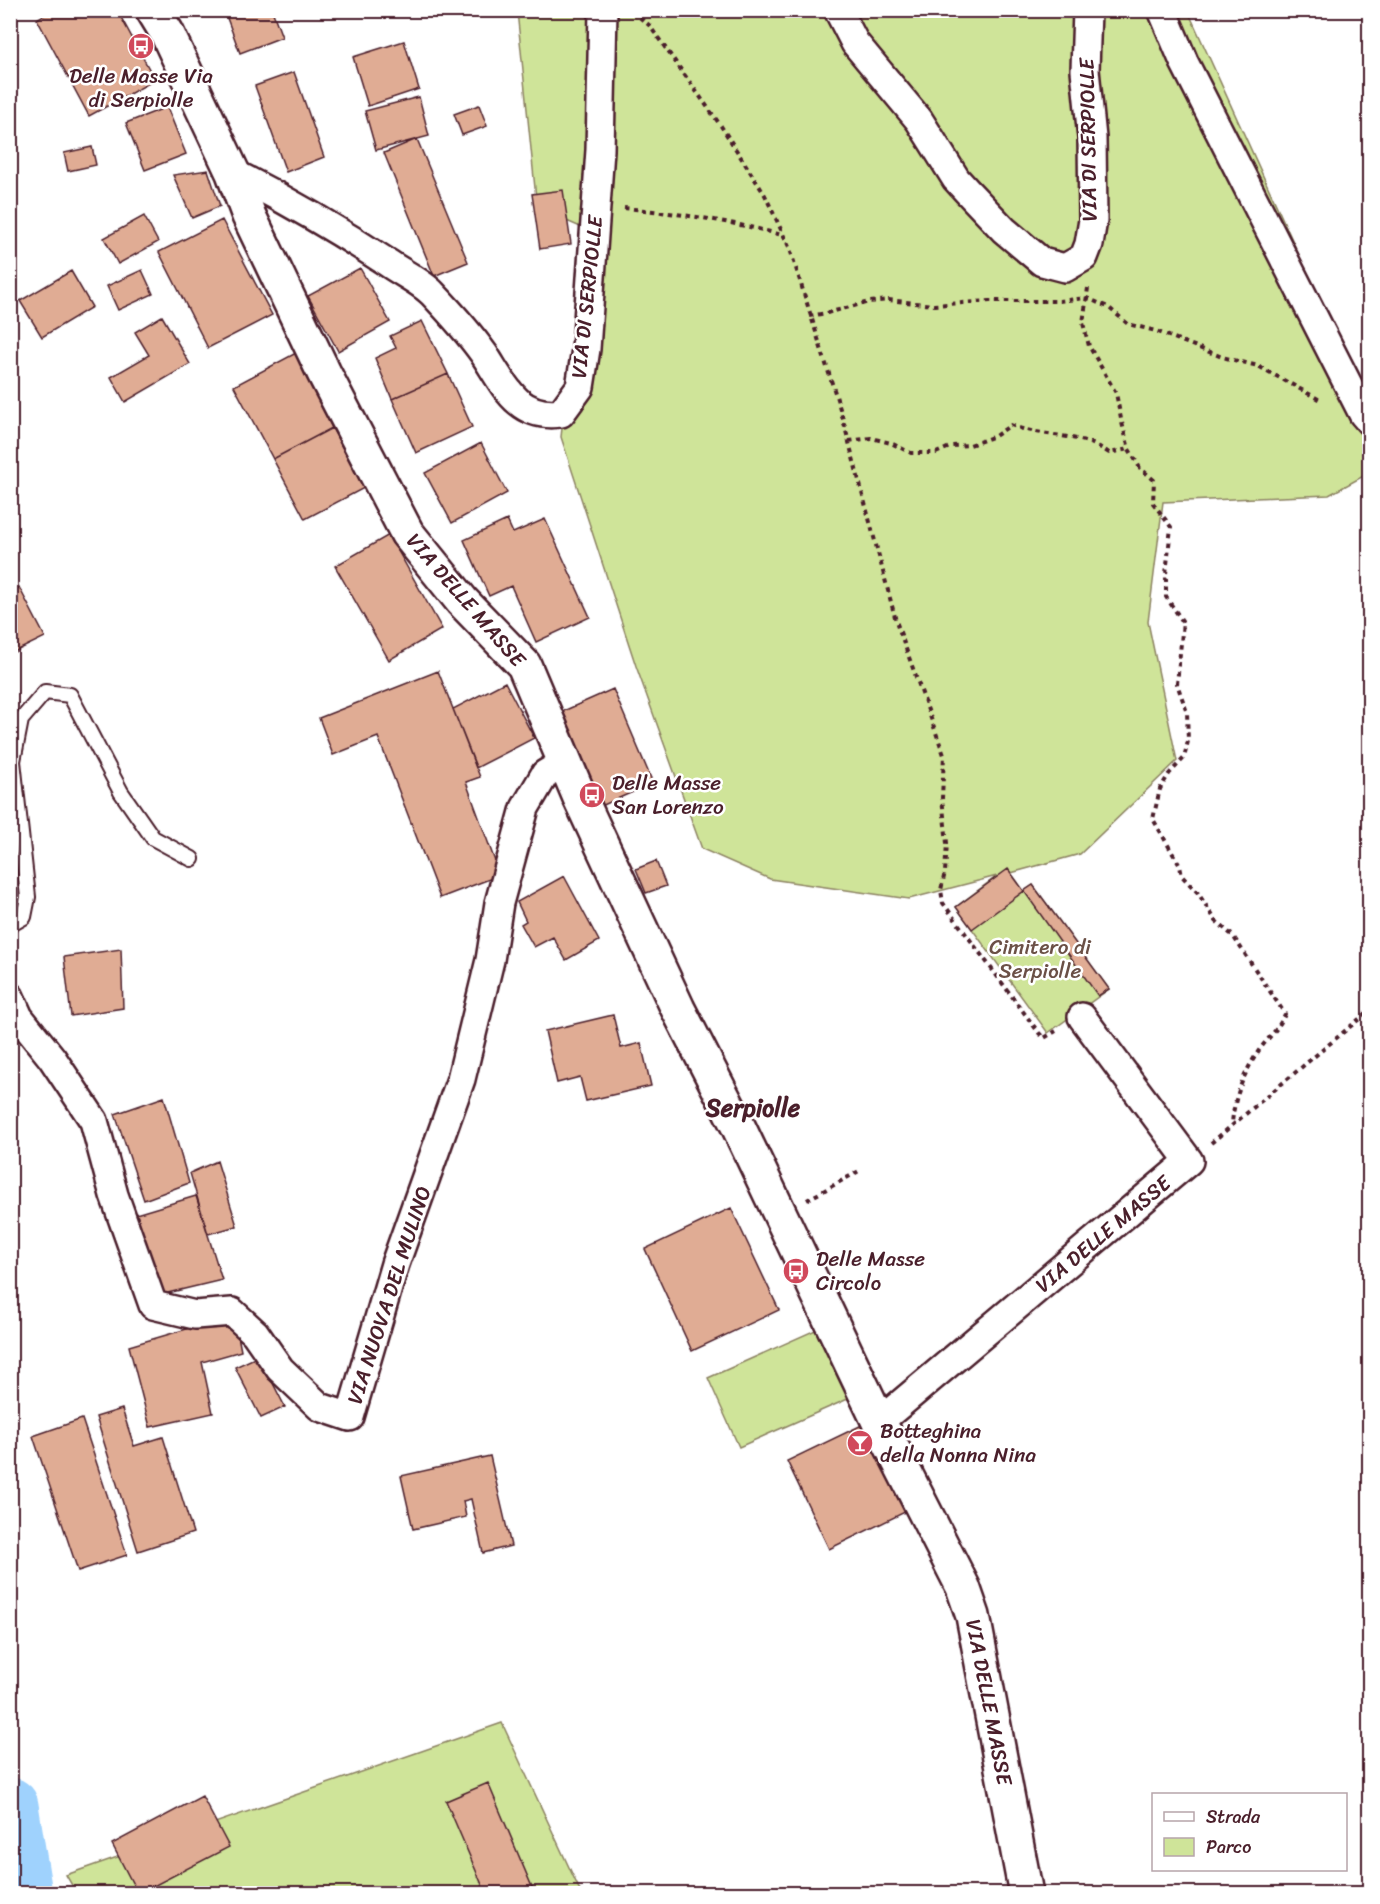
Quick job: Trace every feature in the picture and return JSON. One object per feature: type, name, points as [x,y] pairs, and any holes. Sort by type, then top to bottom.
[{"type":"street","name":"VIA DELLE MASSE","points":[[153,10],[167,33],[233,173],[249,216],[319,363],[407,533],[462,601],[524,665],[565,762],[678,1009],[738,1126],[879,1422],[963,1587],[973,1616],[1026,1893]]},
{"type":"street","name":"VIA DI SERPIOLLE","points":[[233,173],[280,197],[352,239],[432,292],[483,353],[507,392],[518,402],[540,414],[561,413],[580,387],[586,348],[600,150],[603,10]]},
{"type":"street","points":[[838,10],[855,43],[918,120],[956,179],[1004,230],[1042,262],[1065,268],[1084,257]]},
{"type":"street","name":"VIA DI SERPIOLLE","points":[[1084,257],[1093,220],[1092,138],[1085,70],[1087,10]]},
{"type":"street","points":[[1162,10],[1184,62],[1366,418]]},
{"type":"street","name":"VIA NUOVA DEL MULINO","points":[[10,997],[19,1017],[52,1058],[94,1121],[114,1195],[153,1305],[195,1315],[232,1312],[255,1333],[280,1370],[320,1407],[350,1417],[395,1264],[461,1079],[490,960],[499,903],[525,808],[545,774],[565,762]]},
{"type":"street","name":"VIA DELLE MASSE","points":[[879,1422],[1189,1161],[1082,1017]]},
{"type":"lane","points":[[10,925],[24,917],[28,897],[13,761],[21,720],[45,692],[70,695],[121,792],[153,838],[192,859]]},
{"type":"path","points":[[626,10],[649,24],[721,126],[765,195],[790,249],[849,441],[896,621],[944,755],[942,798],[947,843],[941,890],[943,903],[1044,1038],[1073,1019],[1082,1017]]},
{"type":"path","points":[[596,206],[670,213],[745,225],[783,235]]},
{"type":"path","points":[[1084,257],[1088,272],[1083,323],[1089,346],[1116,393],[1120,419],[1129,449],[1140,468],[1154,480],[1153,503],[1171,527],[1166,597],[1183,622],[1177,684],[1187,712],[1188,741],[1184,759],[1169,774],[1160,789],[1153,819],[1180,866],[1182,876],[1198,893],[1215,921],[1233,936],[1284,1014],[1280,1026],[1260,1050],[1245,1075],[1233,1114],[1233,1125]]},
{"type":"path","points":[[809,316],[868,302],[889,300],[934,305],[1087,298],[1108,307],[1128,324],[1156,331],[1222,357],[1258,366],[1310,393],[1338,412],[1366,418]]},
{"type":"path","points":[[849,441],[871,438],[891,443],[911,453],[936,453],[952,446],[970,445],[995,436],[1011,425],[1026,431],[1096,443],[1109,453],[1129,449]]},
{"type":"path","points":[[1189,1161],[1370,1010]]},
{"type":"path","points":[[811,1197],[859,1171]]},
{"type":"green space","name":"Cimitero di Serpiolle","points":[[517,11],[1188,11],[1369,409],[1369,473],[1329,495],[1163,502],[1148,622],[1177,761],[1080,854],[1011,873],[1024,891],[1033,885],[1109,989],[1048,1033],[956,907],[997,876],[909,899],[770,879],[702,849],[636,666],[561,437],[585,229],[537,208]]},
{"type":"green space","points":[[820,1328],[850,1398],[739,1447],[708,1378]]},
{"type":"green space","points":[[502,1723],[581,1893],[77,1894],[66,1875]]},
{"type":"building","points":[[52,10],[117,10],[155,80],[89,116],[37,19]]},
{"type":"building","points":[[224,10],[272,10],[282,37],[240,53]]},
{"type":"building","points":[[404,41],[419,89],[368,106],[353,57]]},
{"type":"building","points":[[294,72],[324,157],[286,172],[255,86]]},
{"type":"building","points":[[419,97],[429,136],[376,150],[365,111]]},
{"type":"building","points":[[479,105],[487,126],[462,135],[454,114]]},
{"type":"building","points":[[167,107],[186,154],[145,170],[126,123]]},
{"type":"building","points":[[417,139],[468,262],[434,276],[384,153]]},
{"type":"building","points":[[92,147],[96,165],[68,171],[64,153]]},
{"type":"building","points":[[208,170],[220,206],[192,218],[173,175]]},
{"type":"building","points":[[563,190],[571,244],[540,249],[532,194]]},
{"type":"building","points":[[144,216],[158,242],[118,264],[104,238]]},
{"type":"building","points":[[222,220],[272,315],[208,348],[159,252]]},
{"type":"building","points":[[360,268],[390,322],[338,351],[308,296]]},
{"type":"building","points":[[142,270],[153,294],[118,310],[107,286]]},
{"type":"building","points":[[71,271],[92,307],[42,337],[20,301]]},
{"type":"building","points":[[162,316],[190,364],[125,402],[111,377],[149,355],[135,332]]},
{"type":"building","points":[[422,321],[448,374],[392,399],[375,358],[396,348],[390,336]]},
{"type":"building","points":[[296,353],[332,428],[273,459],[234,386]]},
{"type":"building","points":[[448,374],[472,427],[416,453],[392,399]]},
{"type":"building","points":[[332,428],[364,488],[305,519],[273,459]]},
{"type":"building","points":[[481,443],[507,493],[452,523],[425,473]]},
{"type":"building","points":[[545,519],[590,617],[536,642],[511,586],[489,596],[464,540],[507,520],[513,533]]},
{"type":"building","points":[[389,535],[442,629],[389,660],[335,566]]},
{"type":"building","points":[[19,587],[45,637],[10,654],[10,591]]},
{"type":"building","points":[[438,671],[480,777],[466,782],[500,875],[440,898],[378,737],[333,755],[319,718]]},
{"type":"building","points":[[505,682],[534,738],[476,768],[453,709]]},
{"type":"building","points":[[613,689],[653,783],[599,807],[559,713]]},
{"type":"building","points":[[656,861],[666,886],[646,893],[636,869]]},
{"type":"building","points":[[1008,869],[1024,891],[972,929],[956,907]]},
{"type":"building","points":[[564,876],[599,941],[566,960],[553,937],[534,947],[521,924],[526,921],[517,902]]},
{"type":"building","points":[[1033,885],[1109,989],[1098,996],[1024,891]]},
{"type":"building","points":[[121,949],[123,1008],[71,1016],[64,957]]},
{"type":"building","points":[[613,1015],[621,1048],[641,1043],[651,1086],[586,1101],[580,1077],[557,1083],[545,1031]]},
{"type":"building","points":[[164,1097],[189,1183],[144,1200],[115,1114]]},
{"type":"building","points":[[217,1161],[237,1226],[208,1234],[190,1173]]},
{"type":"building","points":[[196,1196],[222,1280],[155,1296],[126,1217]]},
{"type":"building","points":[[731,1208],[779,1310],[692,1351],[645,1249]]},
{"type":"building","points":[[236,1325],[241,1351],[202,1362],[213,1413],[150,1427],[129,1346],[190,1328]]},
{"type":"building","points":[[259,1356],[285,1407],[261,1418],[235,1367]]},
{"type":"building","points":[[122,1409],[134,1446],[163,1437],[193,1533],[138,1551],[96,1417]]},
{"type":"building","points":[[82,1419],[127,1555],[78,1571],[33,1436]]},
{"type":"building","points":[[866,1423],[907,1511],[829,1549],[787,1461]]},
{"type":"building","points":[[490,1456],[511,1546],[483,1553],[471,1499],[463,1501],[466,1517],[413,1529],[401,1476]]},
{"type":"building","points":[[488,1783],[535,1894],[486,1894],[446,1801]]},
{"type":"building","points":[[202,1796],[229,1847],[138,1894],[112,1844]]},
{"type":"waterway","points":[[10,1806],[24,1894]]},
{"type":"place","name":"Delle Masse Via di Serpiolle","points":[[141,46]]},
{"type":"place","name":"Delle Masse San Lorenzo","points":[[592,795]]},
{"type":"place","name":"Delle Masse Circolo","points":[[796,1271]]},
{"type":"place","name":"Botteghina della Nonna Nina","points":[[860,1443]]},
{"type":"district","name":"Serpiolle","points":[[753,1108]]}]
